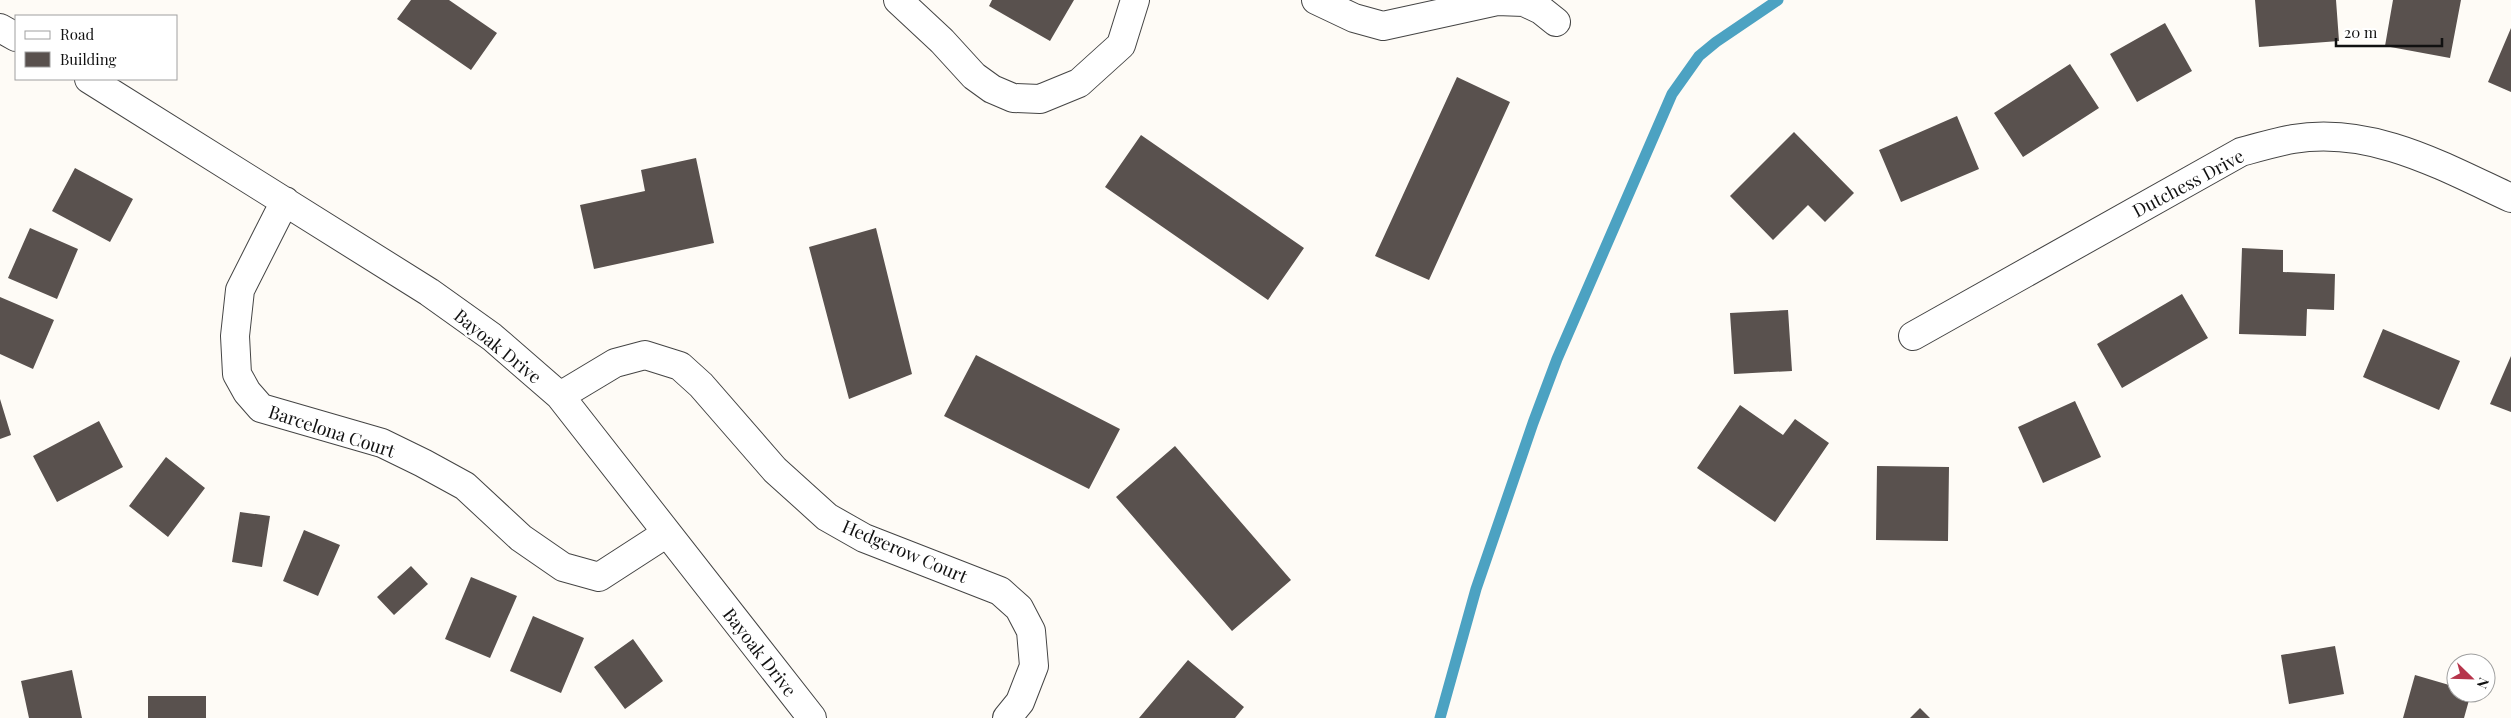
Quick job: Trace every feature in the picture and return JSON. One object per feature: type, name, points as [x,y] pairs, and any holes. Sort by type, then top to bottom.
[{"type":"street","points":[[898,0],[942,41],[974,76],[986,85],[1013,98],[1040,99],[1079,83],[1121,45],[1135,0]]},
{"type":"street","points":[[1316,0],[1354,18],[1383,26],[1497,1],[1524,2],[1541,10],[1556,22]]},
{"type":"street","points":[[0,28],[15,36]]},
{"type":"street","name":"Bayoak Drive","points":[[91,80],[429,292],[492,337],[560,396],[812,718]]},
{"type":"street","name":"Dutchess Drive","points":[[1913,336],[2241,152],[2294,139],[2347,137],[2392,145],[2436,162],[2511,198]]},
{"type":"street","name":"Barcelona Court","points":[[285,201],[240,290],[235,336],[237,374],[247,392],[261,408],[382,443],[423,463],[464,486],[521,538],[563,567],[580,574],[599,577],[667,533]]},
{"type":"street","name":"Hedgerow Court","points":[[560,396],[615,363],[645,355],[680,366],[701,385],[775,470],[826,517],[864,538],[1000,591],[1019,608],[1031,631],[1034,666],[1020,702],[1007,718]]},
{"type":"building","points":[[411,0],[449,0],[497,33],[471,70],[397,19]]},
{"type":"building","points":[[992,0],[1074,0],[1050,41],[989,6]]},
{"type":"building","points":[[2255,0],[2336,0],[2339,41],[2259,47]]},
{"type":"building","points":[[2393,0],[2461,0],[2450,58],[2385,46]]},
{"type":"building","points":[[2165,23],[2192,71],[2137,102],[2110,54]]},
{"type":"building","points":[[2511,28],[2511,92],[2488,82]]},
{"type":"building","points":[[2070,64],[2099,108],[2023,157],[1994,113]]},
{"type":"building","points":[[1457,77],[1510,102],[1429,280],[1375,256]]},
{"type":"building","points":[[1957,116],[1979,169],[1901,202],[1879,150]]},
{"type":"building","points":[[1794,132],[1854,193],[1825,222],[1808,205],[1773,240],[1730,196]]},
{"type":"building","points":[[1141,135],[1304,248],[1268,300],[1105,187]]},
{"type":"building","points":[[696,158],[714,243],[594,269],[580,205],[645,191],[641,170]]},
{"type":"building","points":[[75,168],[133,199],[110,242],[52,211]]},
{"type":"building","points":[[30,228],[78,249],[57,299],[8,278]]},
{"type":"building","points":[[876,228],[912,374],[849,399],[809,247]]},
{"type":"building","points":[[2242,248],[2283,250],[2283,272],[2335,274],[2334,310],[2307,309],[2306,336],[2239,334]]},
{"type":"building","points":[[2182,294],[2208,338],[2122,388],[2097,344]]},
{"type":"building","points":[[0,297],[54,320],[33,369],[0,354]]},
{"type":"building","points":[[1788,310],[1792,371],[1734,374],[1730,313]]},
{"type":"building","points":[[2383,329],[2460,361],[2439,410],[2363,377]]},
{"type":"building","points":[[976,355],[1120,429],[1089,489],[944,416]]},
{"type":"building","points":[[2511,356],[2511,412],[2490,404]]},
{"type":"building","points":[[0,399],[11,435],[0,439]]},
{"type":"building","points":[[2075,401],[2101,457],[2043,483],[2018,427]]},
{"type":"building","points":[[1740,405],[1783,435],[1795,419],[1829,443],[1775,522],[1697,468]]},
{"type":"building","points":[[99,421],[123,467],[57,502],[33,456]]},
{"type":"building","points":[[1175,446],[1291,580],[1232,631],[1116,497]]},
{"type":"building","points":[[166,457],[205,488],[168,537],[129,506]]},
{"type":"building","points":[[1877,466],[1949,467],[1948,541],[1876,540]]},
{"type":"building","points":[[240,512],[270,516],[262,567],[232,562]]},
{"type":"building","points":[[304,530],[340,545],[318,596],[283,581]]},
{"type":"building","points":[[411,566],[428,584],[394,615],[377,597]]},
{"type":"building","points":[[471,577],[517,596],[490,658],[445,639]]},
{"type":"building","points":[[533,616],[584,638],[561,693],[510,671]]},
{"type":"building","points":[[633,639],[663,681],[625,709],[594,667]]},
{"type":"building","points":[[2335,646],[2344,694],[2289,704],[2281,655]]},
{"type":"building","points":[[1188,660],[1244,707],[1235,718],[1139,718]]},
{"type":"building","points":[[72,670],[82,718],[29,718],[21,681]]},
{"type":"building","points":[[2415,675],[2446,684],[2446,703],[2468,703],[2464,718],[2403,718]]},
{"type":"building","points":[[148,696],[206,696],[206,718],[148,718]]},
{"type":"building","points":[[1920,708],[1930,718],[1910,718]]},
{"type":"waterway","points":[[1440,718],[1476,589],[1533,423],[1557,359],[1672,94],[1699,56],[1716,42],[1778,0]]}]
